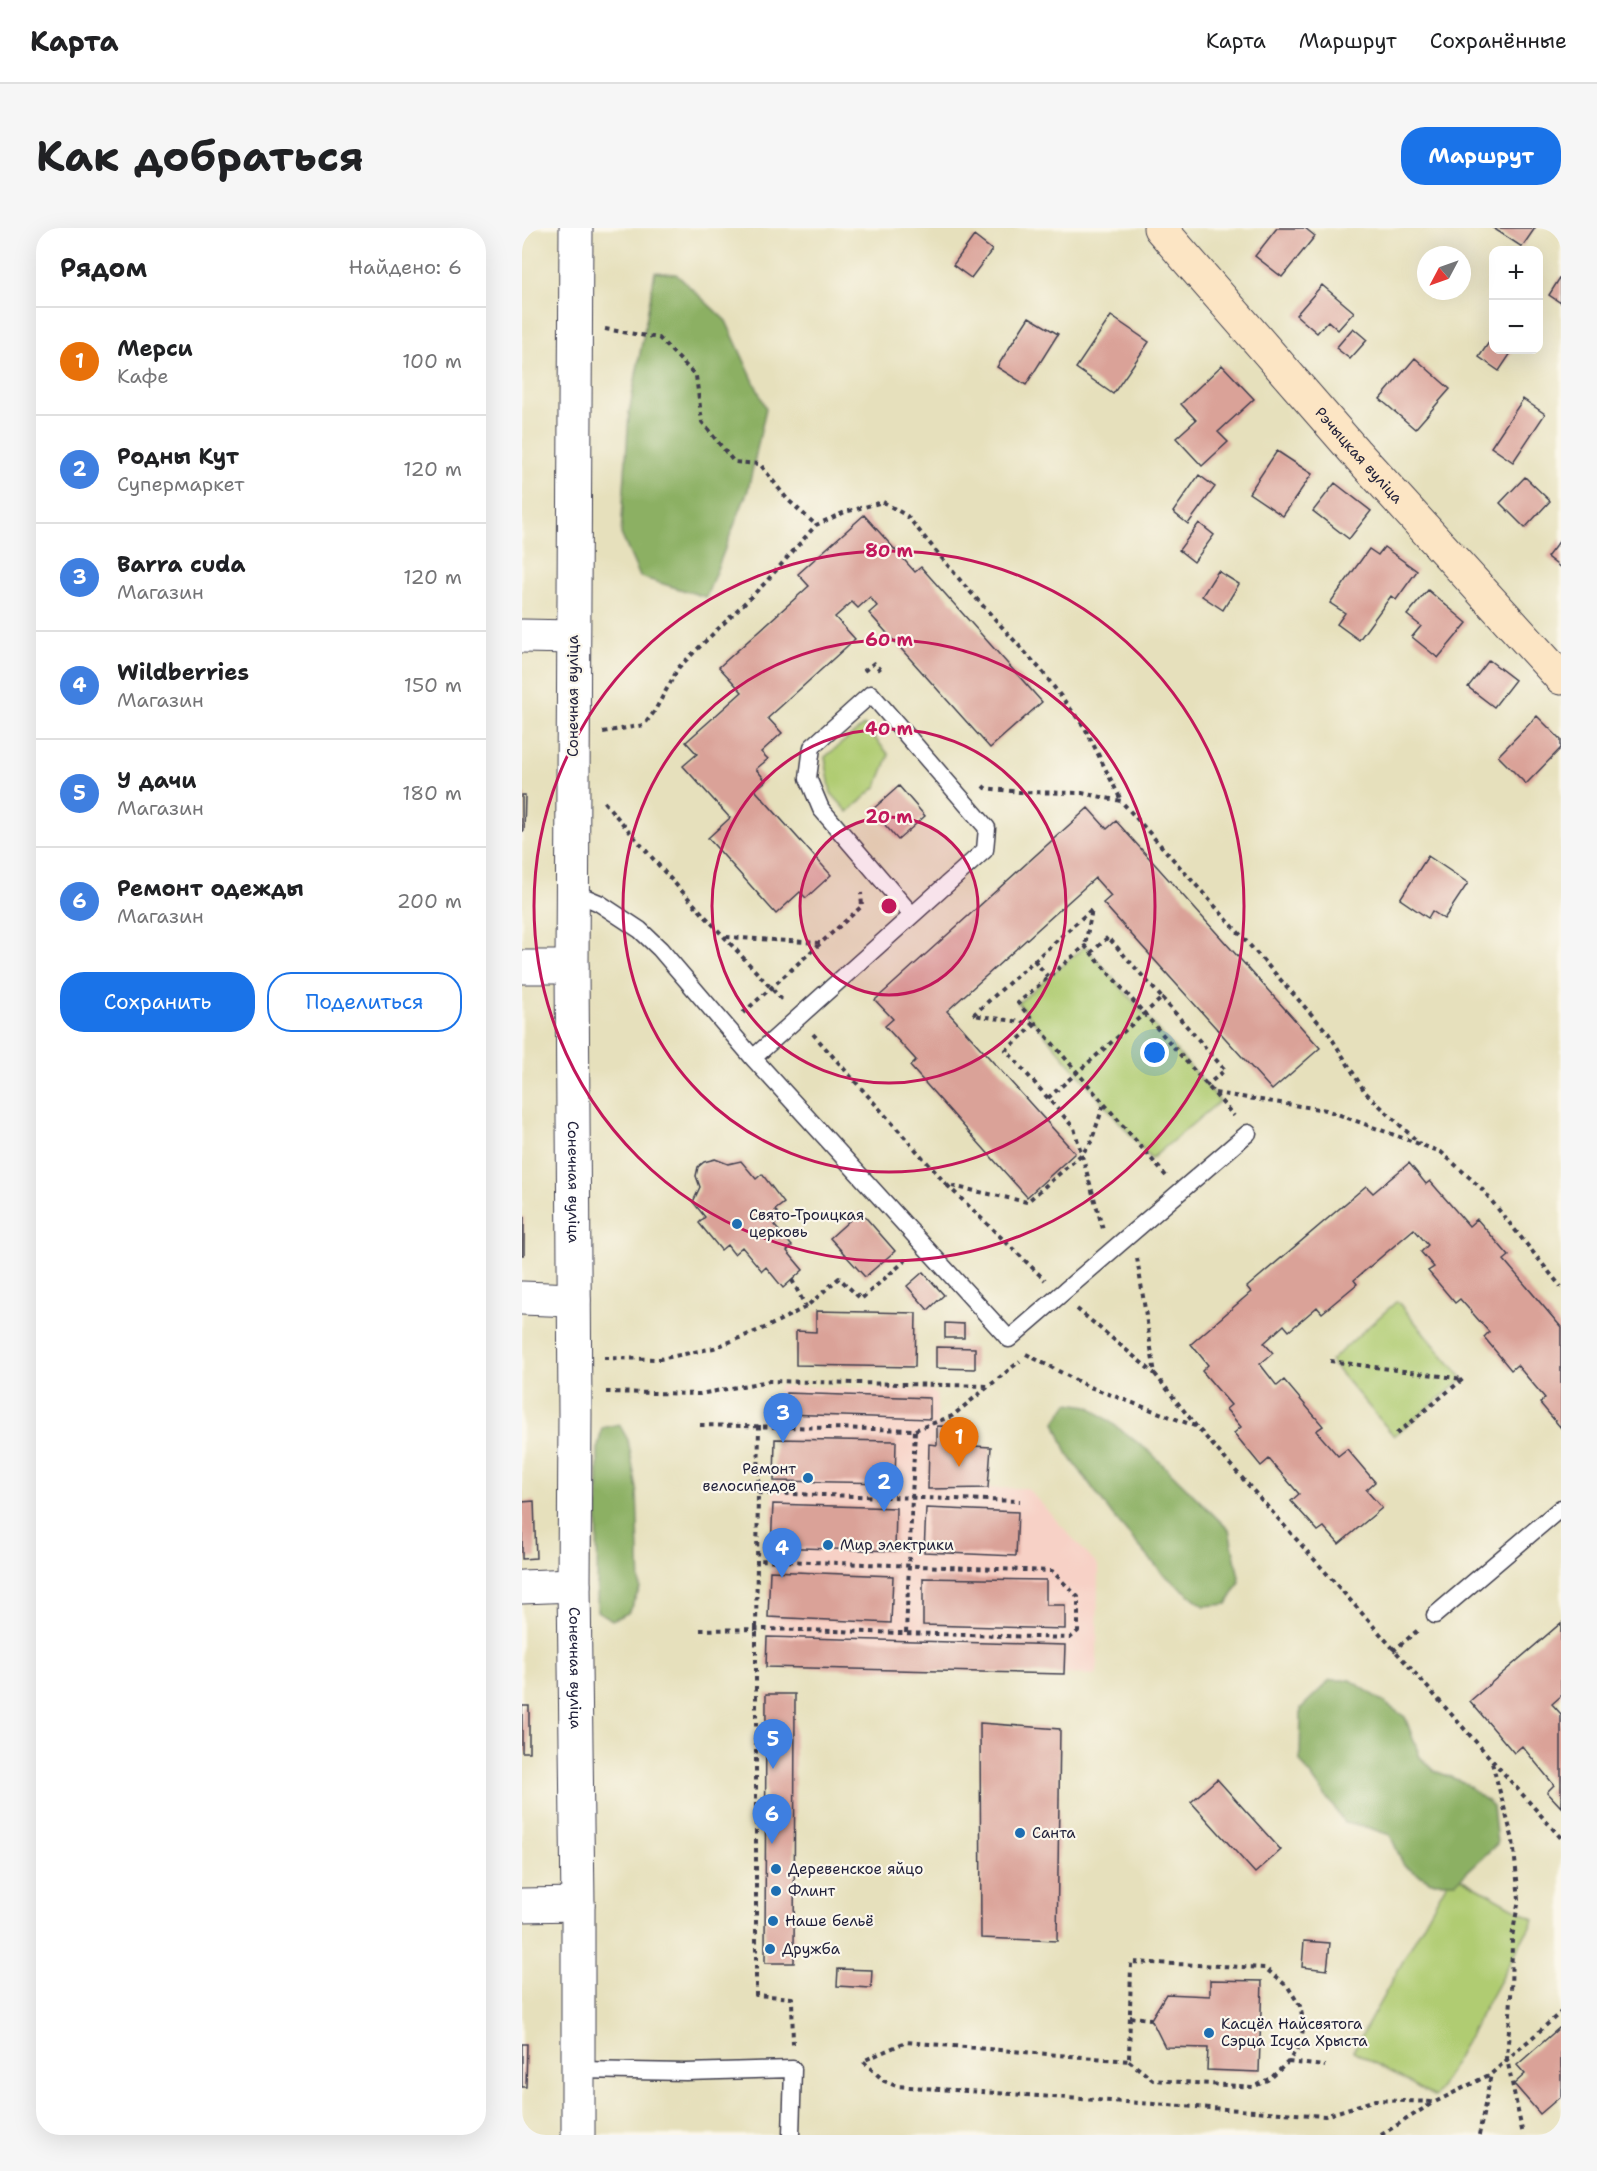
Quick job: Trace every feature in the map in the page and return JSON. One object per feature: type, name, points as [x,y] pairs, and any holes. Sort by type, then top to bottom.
[{"type":"main road","name":"Рэчыцкая вуліца","points":[[1160,228],[1355,452],[1561,678]]},
{"type":"street","name":"Сонечная вуліца","points":[[576,228],[572,967],[578,2135]]},
{"type":"street","points":[[522,636],[573,637]]},
{"type":"street","points":[[522,967],[572,967]]},
{"type":"street","points":[[522,1298],[574,1299]]},
{"type":"street","points":[[522,1587],[574,1586]]},
{"type":"street","points":[[522,1905],[578,1904]]},
{"type":"lane","points":[[753,1058],[985,850],[987,828],[871,694],[812,747],[808,778],[821,809],[912,915]]},
{"type":"lane","points":[[573,892],[599,903],[640,930],[653,943],[753,1058],[1009,1339],[1248,1133]]},
{"type":"lane","points":[[1435,1615],[1561,1508]]},
{"type":"lane","points":[[578,2070],[686,2072],[793,2069],[791,2135]]},
{"type":"path","points":[[596,327],[659,338],[696,376],[702,422],[734,462],[760,464],[787,499],[816,525]]},
{"type":"path","points":[[598,733],[644,725],[654,712],[679,667],[764,584],[816,525],[845,512],[883,502],[907,516],[965,586],[1041,670],[1085,728],[1121,801],[1329,1034],[1365,1092],[1420,1144]]},
{"type":"path","points":[[986,788],[1019,792],[1082,793],[1121,801]]},
{"type":"path","points":[[598,795],[947,1185],[1028,1202],[1082,1154],[1091,1142],[1104,1104]]},
{"type":"path","points":[[1036,1024],[973,1014],[1092,909],[1084,946],[1018,1003],[1036,1024],[1077,1072],[1104,1104],[1180,1192]]},
{"type":"path","points":[[724,937],[821,943]]},
{"type":"path","points":[[1091,953],[1108,938],[1225,1070],[1206,1086]]},
{"type":"path","points":[[1084,946],[1248,1133]]},
{"type":"path","points":[[1034,960],[1048,977]]},
{"type":"path","points":[[1048,1098],[1162,998]]},
{"type":"path","points":[[1036,1024],[1006,1050],[1074,1128],[1110,1253]]},
{"type":"path","points":[[1213,1093],[1326,1110],[1441,1152],[1481,1188],[1561,1287]]},
{"type":"path","points":[[1133,1233],[1155,1374],[1196,1426],[1561,1838]]},
{"type":"path","points":[[598,1358],[660,1359],[714,1348],[767,1327],[806,1307],[839,1278],[861,1299],[924,1245]]},
{"type":"path","points":[[792,1280],[806,1307]]},
{"type":"path","points":[[1009,1339],[1027,1355],[1087,1386],[1196,1426]]},
{"type":"path","points":[[700,1425],[915,1430],[952,1416],[1027,1355]]},
{"type":"path","points":[[1330,1361],[1463,1378],[1394,1436]]},
{"type":"path","points":[[759,1425],[756,1629],[756,1995],[792,1998],[793,2069]]},
{"type":"path","points":[[906,1634],[915,1430]]},
{"type":"path","points":[[758,1493],[1020,1501]]},
{"type":"path","points":[[700,1630],[756,1629],[1070,1638],[1078,1631],[1078,1597],[1052,1571],[757,1560]]},
{"type":"path","points":[[1393,1651],[1435,1615]]},
{"type":"path","points":[[1491,1761],[1513,1840],[1519,1899],[1512,1936],[1507,2059],[1522,2135]]},
{"type":"path","points":[[1129,2061],[1131,1962],[1265,1968],[1288,1987],[1300,2006],[1304,2024],[1300,2045],[1288,2062],[1271,2078],[1254,2087],[1153,2080],[1129,2061],[906,2043],[863,2061],[884,2081],[896,2086],[1325,2116],[1375,2100],[1435,2102]]},
{"type":"path","points":[[1381,2135],[1435,2102],[1491,2074],[1561,2012]]},
{"type":"path","points":[[1130,2018],[1151,2019]]},
{"type":"path","points":[[1288,2062],[1325,2066]]},
{"type":"path","points":[[1479,2135],[1491,2074]]},
{"type":"shaded area","points":[[778,1386],[932,1390],[937,1396],[937,1445],[929,1445],[928,1489],[1027,1488],[1098,1566],[1097,1675],[766,1667]]},
{"type":"green space","points":[[655,272],[676,274],[726,321],[766,408],[748,490],[706,597],[640,577],[621,534],[629,413]]},
{"type":"green space","points":[[864,725],[889,755],[877,786],[848,812],[831,793],[825,757]]},
{"type":"green space","points":[[1085,946],[1220,1101],[1151,1159],[1018,1003]]},
{"type":"green space","points":[[1397,1301],[1463,1379],[1394,1436],[1330,1361]]},
{"type":"green space","points":[[1068,1403],[1089,1406],[1150,1452],[1229,1530],[1240,1582],[1227,1604],[1204,1606],[1163,1574],[1113,1516],[1067,1453],[1055,1422]]},
{"type":"green space","points":[[619,1424],[628,1440],[637,1489],[640,1589],[628,1613],[612,1620],[597,1611],[598,1447],[602,1428]]},
{"type":"green space","points":[[1330,1680],[1351,1680],[1405,1717],[1420,1757],[1435,1771],[1463,1782],[1493,1806],[1497,1844],[1456,1882],[1431,1882],[1404,1866],[1390,1835],[1345,1823],[1300,1761],[1301,1708]]},
{"type":"green space","points":[[1452,1873],[1534,1919],[1435,2097],[1353,2051]]},
{"type":"building","points":[[1277,228],[1305,228],[1315,236],[1282,277],[1255,256]]},
{"type":"building","points":[[1493,228],[1535,228],[1520,246]]},
{"type":"building","points":[[974,236],[992,250],[971,278],[953,265]]},
{"type":"building","points":[[1561,276],[1561,303],[1549,295]]},
{"type":"building","points":[[1322,285],[1354,312],[1338,330],[1328,321],[1317,333],[1296,315]]},
{"type":"building","points":[[1111,316],[1149,342],[1113,394],[1076,368]]},
{"type":"building","points":[[1029,317],[1058,334],[1026,385],[997,367]]},
{"type":"building","points":[[1353,328],[1367,340],[1350,359],[1336,348]]},
{"type":"building","points":[[1489,342],[1489,354],[1510,354],[1499,371],[1479,357]]},
{"type":"building","points":[[1415,358],[1450,389],[1415,429],[1380,399]]},
{"type":"building","points":[[1222,365],[1254,399],[1218,432],[1228,442],[1202,466],[1176,438],[1196,420],[1181,404]]},
{"type":"building","points":[[1523,399],[1545,414],[1513,462],[1491,447]]},
{"type":"building","points":[[1277,451],[1312,474],[1283,516],[1249,493]]},
{"type":"building","points":[[1199,475],[1215,487],[1188,524],[1173,512]]},
{"type":"building","points":[[1525,477],[1550,501],[1525,528],[1500,503]]},
{"type":"building","points":[[1335,483],[1371,511],[1349,539],[1313,511]]},
{"type":"building","points":[[864,515],[915,572],[921,567],[1042,702],[990,748],[869,613],[877,606],[870,597],[858,608],[852,602],[835,617],[855,639],[768,718],[782,733],[761,752],[768,759],[756,769],[766,781],[755,790],[831,875],[806,898],[800,892],[776,914],[708,838],[730,818],[683,766],[697,754],[686,742],[742,692],[719,667],[809,586],[798,574]]},
{"type":"building","points":[[1199,523],[1214,535],[1194,562],[1179,550]]},
{"type":"building","points":[[1561,539],[1561,568],[1547,557]]},
{"type":"building","points":[[1384,547],[1417,571],[1396,600],[1391,596],[1359,640],[1337,624],[1345,613],[1330,603],[1369,549],[1378,555]]},
{"type":"building","points":[[1218,571],[1239,584],[1223,610],[1202,596]]},
{"type":"building","points":[[1428,590],[1467,623],[1438,658],[1412,637],[1421,626],[1407,615]]},
{"type":"building","points":[[1489,660],[1515,680],[1494,707],[1468,687]]},
{"type":"building","points":[[1537,716],[1561,740],[1561,748],[1526,784],[1498,756]]},
{"type":"building","points":[[899,786],[925,816],[898,840],[872,810]]},
{"type":"building","points":[[522,795],[525,795],[524,831],[522,831]]},
{"type":"building","points":[[1088,808],[1107,829],[1116,821],[1320,1048],[1272,1090],[1103,903],[1111,896],[1095,878],[947,1011],[1075,1153],[1027,1197],[910,1066],[916,1060],[885,1026],[893,1019],[875,1000]]},
{"type":"building","points":[[1428,856],[1468,883],[1444,919],[1432,911],[1428,918],[1400,899]]},
{"type":"building","name":"Свято-Троицкая церковь","points":[[715,1159],[728,1164],[741,1161],[756,1179],[762,1174],[784,1203],[775,1210],[782,1218],[774,1225],[792,1246],[787,1251],[803,1270],[783,1288],[766,1267],[762,1271],[742,1247],[734,1254],[727,1245],[721,1250],[699,1223],[705,1217],[693,1202],[700,1187],[696,1176],[698,1167],[704,1162]]},
{"type":"building","points":[[1409,1163],[1426,1184],[1430,1181],[1469,1226],[1477,1219],[1509,1256],[1504,1260],[1561,1327],[1561,1428],[1540,1403],[1545,1398],[1517,1365],[1511,1370],[1484,1337],[1489,1332],[1460,1299],[1455,1303],[1428,1271],[1434,1267],[1421,1252],[1428,1245],[1414,1229],[1354,1280],[1357,1284],[1322,1313],[1317,1307],[1289,1331],[1284,1325],[1264,1343],[1273,1353],[1260,1364],[1277,1386],[1284,1380],[1323,1426],[1316,1431],[1338,1456],[1347,1449],[1375,1482],[1366,1490],[1382,1508],[1339,1544],[1324,1527],[1318,1531],[1291,1501],[1299,1494],[1269,1459],[1261,1466],[1234,1433],[1241,1427],[1226,1409],[1231,1405],[1202,1371],[1208,1365],[1191,1344],[1251,1292],[1247,1287],[1366,1186],[1373,1193]]},
{"type":"building","points":[[860,1211],[895,1251],[865,1277],[830,1238]]},
{"type":"building","points":[[522,1217],[524,1217],[524,1255],[522,1255]]},
{"type":"building","points":[[923,1272],[944,1295],[928,1310],[907,1286]]},
{"type":"building","points":[[816,1311],[916,1313],[915,1367],[796,1365],[796,1331],[816,1332]]},
{"type":"building","points":[[945,1323],[964,1324],[964,1338],[945,1338]]},
{"type":"building","points":[[936,1347],[975,1348],[975,1369],[936,1368]]},
{"type":"building","points":[[786,1393],[930,1398],[930,1419],[785,1414]]},
{"type":"building","points":[[937,1426],[972,1427],[973,1446],[991,1447],[988,1488],[928,1489],[929,1444],[937,1445]]},
{"type":"building","points":[[775,1439],[896,1441],[895,1483],[774,1481]]},
{"type":"building","points":[[534,1501],[536,1558],[522,1559],[522,1502]]},
{"type":"building","points":[[773,1504],[896,1508],[895,1551],[771,1547]]},
{"type":"building","points":[[926,1508],[1018,1512],[1016,1556],[924,1552]]},
{"type":"building","points":[[770,1571],[893,1576],[891,1623],[768,1617]]},
{"type":"building","points":[[923,1578],[1046,1580],[1046,1605],[1065,1605],[1065,1629],[923,1625]]},
{"type":"building","points":[[1561,1623],[1561,1696],[1552,1704],[1561,1714],[1561,1807],[1547,1792],[1554,1785],[1522,1746],[1514,1753],[1470,1701]]},
{"type":"building","points":[[767,1637],[1065,1645],[1064,1674],[766,1667]]},
{"type":"building","points":[[766,1694],[795,1694],[794,1963],[765,1963]]},
{"type":"building","points":[[522,1706],[529,1706],[529,1752],[522,1752]]},
{"type":"building","name":"Санта","points":[[980,1723],[1060,1729],[1057,1941],[981,1938]]},
{"type":"building","points":[[1217,1779],[1281,1850],[1255,1873],[1191,1802]]},
{"type":"building","points":[[1304,1941],[1330,1943],[1327,1970],[1302,1967]]},
{"type":"building","points":[[838,1969],[872,1970],[871,1988],[837,1986]]},
{"type":"building","name":"Касцёл Найсвятога Сэрца Ісуса Хрыста","points":[[1210,1980],[1262,1981],[1259,2072],[1207,2070],[1208,2048],[1165,2047],[1151,2019],[1166,1994],[1210,1996]]},
{"type":"building","points":[[1559,2028],[1561,2030],[1561,2096],[1540,2114],[1514,2084],[1525,2074],[1517,2065]]},
{"type":"building","points":[[522,2044],[527,2044],[526,2087],[522,2087]]},
{"type":"place","name":"Свято-Троицкая церковь","points":[[737,1224]]},
{"type":"place","name":"Barra cuda","points":[[783,1443]]},
{"type":"place","name":"Мерси","points":[[959,1467]]},
{"type":"place","name":"Ремонт велосипедов","points":[[808,1478]]},
{"type":"place","name":"Родны Кут","points":[[884,1512]]},
{"type":"place","name":"Мир электрики","points":[[828,1545]]},
{"type":"place","name":"Wildberries","points":[[782,1578]]},
{"type":"place","name":"У дачи","points":[[773,1769]]},
{"type":"place","name":"Санта","points":[[1020,1833]]},
{"type":"place","name":"Ремонт одежды","points":[[772,1844]]},
{"type":"place","name":"Деревенское яйцо","points":[[776,1869]]},
{"type":"place","name":"Флинт","points":[[776,1891]]},
{"type":"place","name":"Наше бельё","points":[[773,1921]]},
{"type":"place","name":"Дружба","points":[[770,1949]]},
{"type":"place","name":"Касцёл Найсвятога Сэрца Ісуса Хрыста","points":[[1209,2033]]}]
